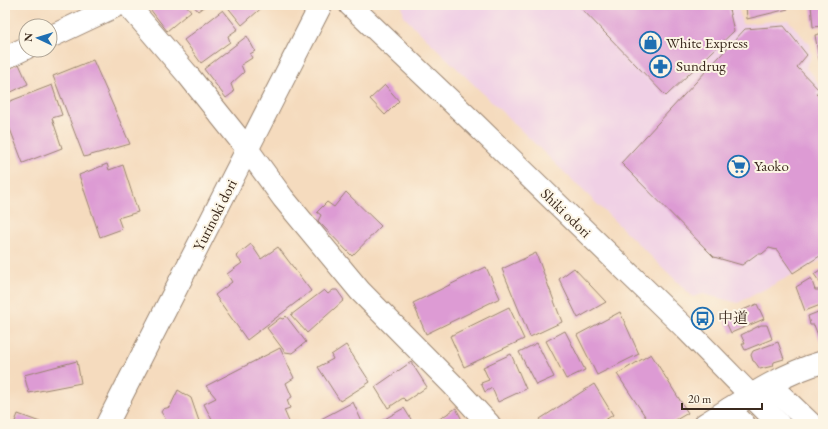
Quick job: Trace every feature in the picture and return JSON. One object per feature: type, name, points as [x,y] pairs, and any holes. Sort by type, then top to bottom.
[{"type":"street","points":[[58,33],[118,5]]},
{"type":"street","points":[[128,5],[188,75],[248,150],[283,198],[360,292],[453,385],[489,424]]},
{"type":"street","name":"Yurinoki dori","points":[[107,424],[321,5]]},
{"type":"street","name":"Shiki odori","points":[[350,5],[685,328],[780,424]]},
{"type":"street","points":[[5,58],[18,52]]},
{"type":"street","points":[[705,424],[751,395],[770,385],[794,373],[823,362]]},
{"type":"street","points":[[770,385],[811,424]]},
{"type":"street","points":[[729,409],[744,424]]},
{"type":"shaded area","points":[[402,5],[738,5],[742,24],[788,20],[809,44],[812,55],[806,68],[813,75],[823,92],[823,259],[738,303],[703,294],[693,297],[404,17]]},
{"type":"building","points":[[152,5],[186,5],[191,11],[167,31],[150,9],[154,7]]},
{"type":"building","points":[[193,5],[206,5],[198,11]]},
{"type":"building","points":[[226,5],[265,5],[242,25]]},
{"type":"building","points":[[578,5],[728,5],[734,31],[666,96]]},
{"type":"building","points":[[746,5],[787,5],[788,9],[747,19]]},
{"type":"building","points":[[811,5],[823,5],[823,26],[813,27]]},
{"type":"building","points":[[223,10],[238,29],[228,36],[230,42],[201,63],[184,40]]},
{"type":"building","points":[[784,26],[807,55],[797,67],[819,90],[816,94],[823,101],[823,254],[793,273],[777,250],[769,248],[762,254],[757,254],[742,265],[714,257],[621,163],[745,29]]},
{"type":"building","points":[[823,33],[823,75],[822,76],[815,35]]},
{"type":"building","points":[[247,36],[255,51],[250,54],[252,58],[241,65],[244,72],[231,84],[234,92],[226,98],[204,69]]},
{"type":"building","points":[[93,60],[130,144],[84,157],[53,76]]},
{"type":"building","points":[[19,64],[28,84],[5,95],[5,70]]},
{"type":"building","points":[[52,85],[62,115],[52,118],[62,148],[23,163],[5,116],[5,103]]},
{"type":"building","points":[[385,85],[399,101],[385,115],[370,99]]},
{"type":"building","points":[[107,164],[109,170],[123,165],[138,212],[118,218],[122,229],[100,237],[79,175]]},
{"type":"building","points":[[346,192],[381,226],[352,256],[318,221],[321,215],[317,212],[327,202],[334,207]]},
{"type":"building","points":[[251,244],[261,259],[278,247],[311,291],[247,340],[215,295],[232,282],[227,274],[242,263],[236,256]]},
{"type":"building","points":[[536,253],[562,322],[530,337],[502,269]]},
{"type":"building","points":[[486,267],[500,298],[426,334],[413,303]]},
{"type":"building","points":[[574,268],[606,302],[578,318],[559,279]]},
{"type":"building","points":[[823,268],[823,287],[814,274]]},
{"type":"building","points":[[811,278],[815,290],[820,290],[823,297],[823,304],[805,311],[796,287]]},
{"type":"building","points":[[324,290],[328,294],[333,290],[337,290],[344,300],[307,333],[291,315]]},
{"type":"building","points":[[757,304],[764,319],[731,333],[724,318]]},
{"type":"building","points":[[509,307],[524,339],[464,367],[450,336]]},
{"type":"building","points":[[823,310],[823,348],[814,325],[810,325],[808,316]]},
{"type":"building","points":[[620,312],[639,354],[597,375],[577,335]]},
{"type":"building","points":[[286,316],[306,342],[292,353],[285,352],[267,328],[280,318],[283,319]]},
{"type":"building","points":[[761,325],[767,325],[772,339],[745,350],[742,344],[745,344],[741,335]]},
{"type":"building","points":[[565,331],[585,370],[566,379],[546,341]]},
{"type":"building","points":[[778,342],[784,359],[774,362],[773,366],[760,369],[753,361],[751,355],[753,351]]},
{"type":"building","points":[[537,343],[554,377],[536,385],[519,352]]},
{"type":"building","points":[[346,345],[370,382],[340,401],[318,367],[333,359],[331,355]]},
{"type":"building","points":[[280,348],[294,378],[286,383],[292,397],[287,400],[290,408],[284,410],[290,424],[214,424],[204,404],[216,398],[206,386]]},
{"type":"building","points":[[511,354],[526,389],[498,402],[492,388],[485,392],[481,383],[489,380],[483,367]]},
{"type":"building","points":[[651,354],[688,413],[669,424],[642,424],[647,419],[617,374]]},
{"type":"building","points":[[77,361],[81,383],[29,393],[24,375]]},
{"type":"building","points":[[411,362],[427,387],[406,401],[403,398],[388,408],[375,387]]},
{"type":"building","points":[[594,384],[613,415],[599,424],[543,424],[540,419]]},
{"type":"building","points":[[178,390],[191,398],[200,424],[162,424],[165,418],[161,412],[163,409],[170,407]]},
{"type":"building","points":[[353,402],[363,424],[323,424],[321,419]]},
{"type":"building","points":[[404,408],[414,424],[376,424]]},
{"type":"building","points":[[456,408],[464,424],[432,424]]},
{"type":"building","points":[[18,414],[40,422],[39,424],[14,424]]},
{"type":"place","name":"White Express","points":[[650,43]]},
{"type":"place","name":"Sundrug","points":[[661,66]]},
{"type":"place","name":"Yaoko","points":[[739,166]]},
{"type":"place","name":"中道","points":[[702,318]]}]
